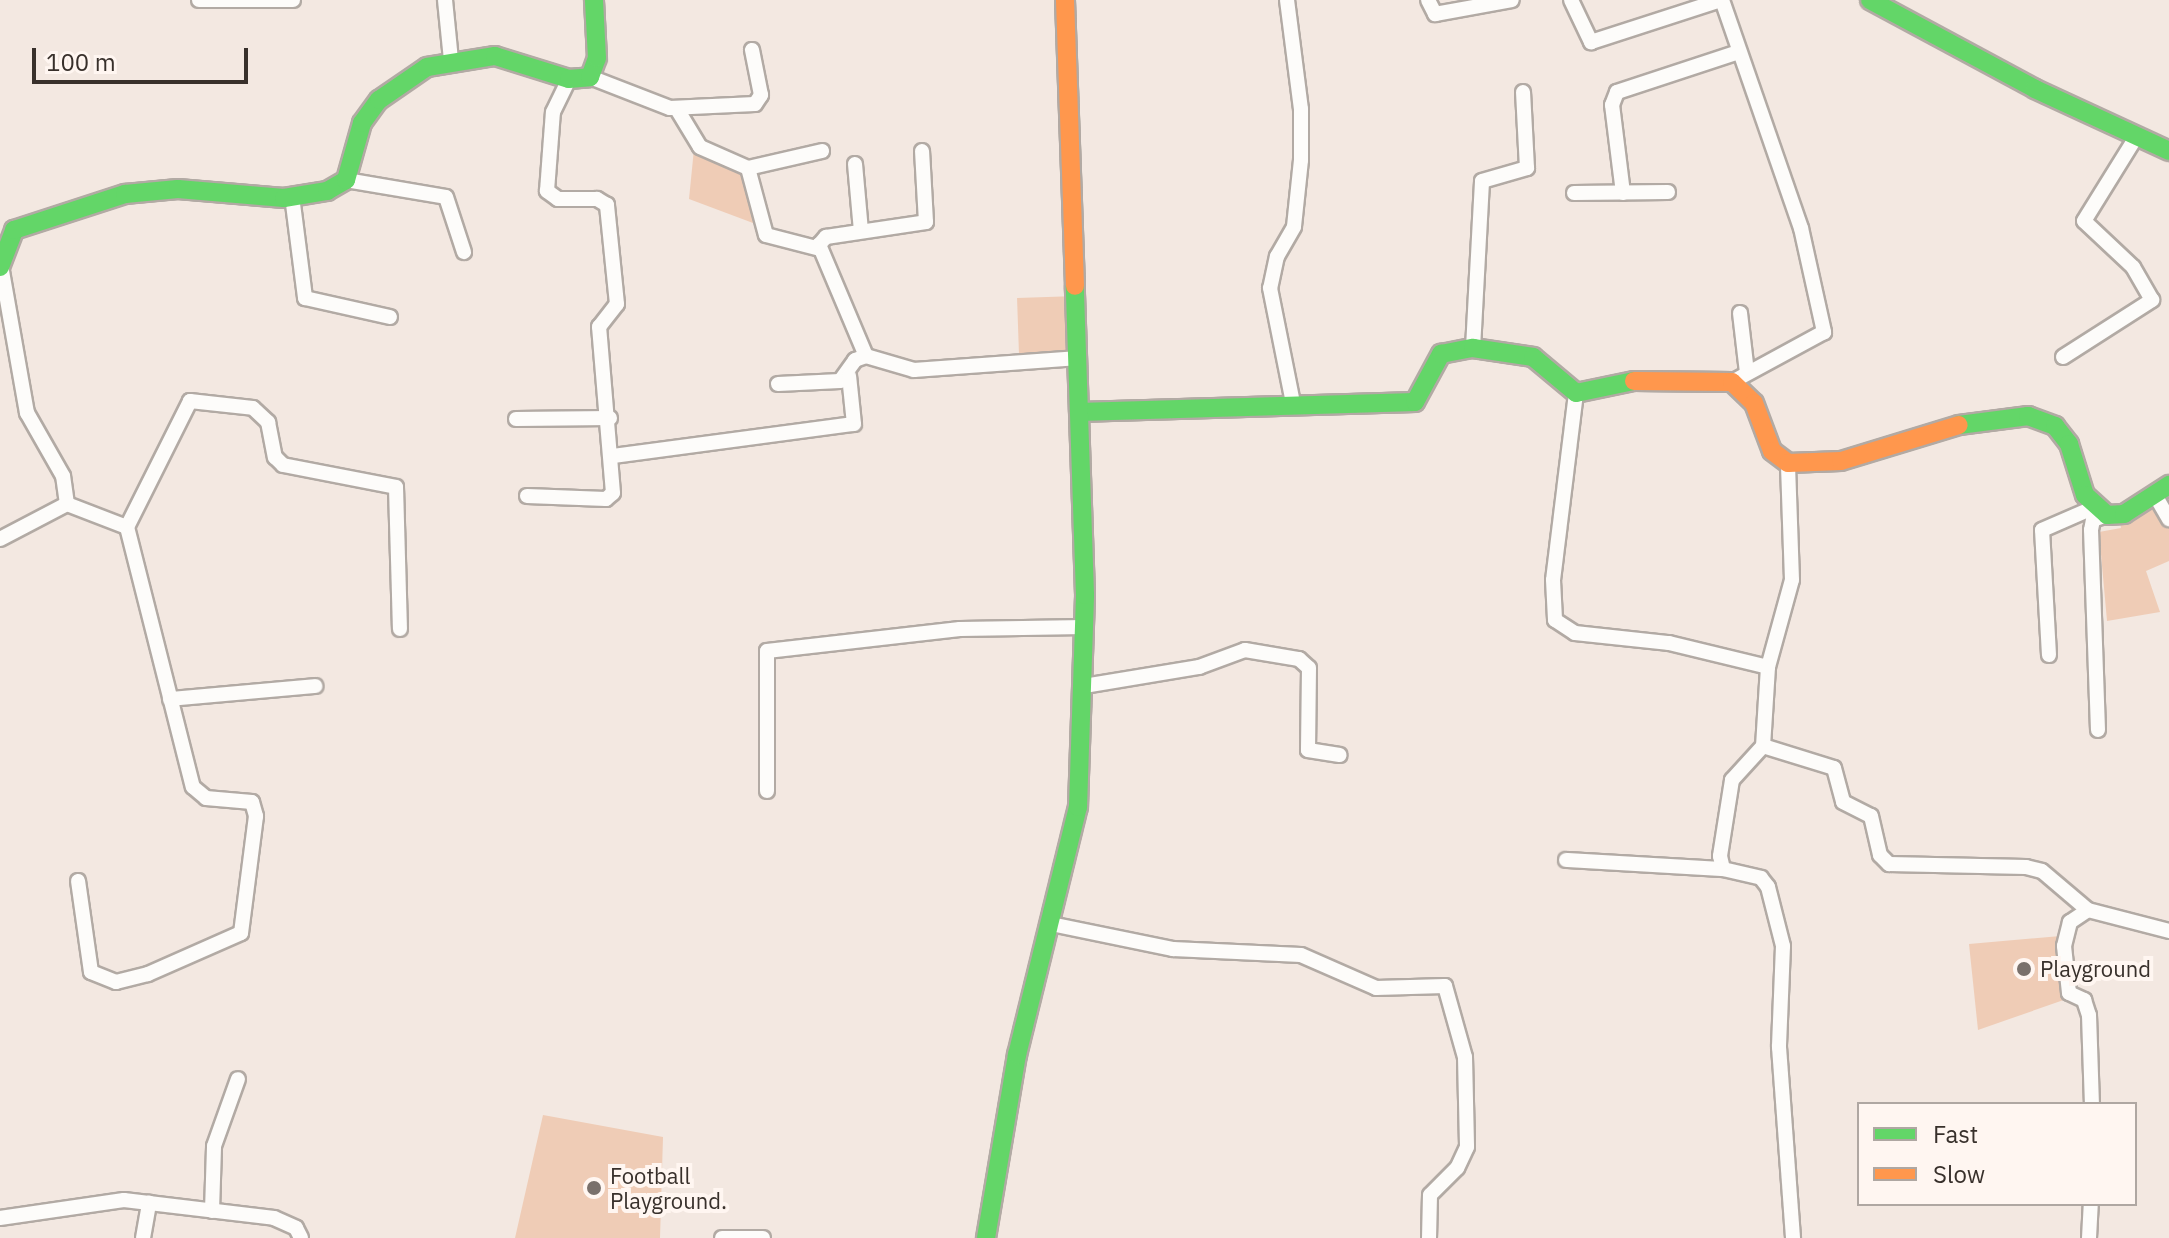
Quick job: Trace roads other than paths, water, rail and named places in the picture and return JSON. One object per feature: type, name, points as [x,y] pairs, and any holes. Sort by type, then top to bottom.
[{"type":"street","points":[[199,0],[293,0]]},
{"type":"street","points":[[445,0],[451,60]]},
{"type":"street","points":[[590,77],[597,58],[594,0]]},
{"type":"street","points":[[986,1238],[1017,1055],[1078,807],[1085,627],[1079,358],[1065,0]]},
{"type":"street","points":[[1287,0],[1301,109],[1301,160],[1294,227],[1277,256],[1270,288],[1293,403]]},
{"type":"street","points":[[1428,0],[1435,14],[1506,1]]},
{"type":"street","points":[[1571,0],[1585,38],[1595,42],[1722,0],[1801,228],[1824,332],[1739,377],[1617,381],[1576,393]]},
{"type":"street","points":[[1870,0],[2169,151]]},
{"type":"street","points":[[346,180],[362,123],[379,100],[427,67],[451,60],[495,56],[569,79],[590,77],[677,109],[759,101],[752,50]]},
{"type":"street","points":[[1623,193],[1612,105],[1617,92],[1739,52]]},
{"type":"street","points":[[527,496],[606,499],[613,493],[610,418],[599,327],[617,304],[607,205],[597,199],[558,199],[547,191],[553,112],[569,79]]},
{"type":"street","points":[[1473,348],[1482,181],[1527,168],[1523,92]]},
{"type":"street","points":[[677,109],[700,147],[748,168],[822,151]]},
{"type":"street","points":[[2063,357],[2152,300],[2133,267],[2084,221],[2136,137]]},
{"type":"street","points":[[866,356],[820,249],[826,237],[926,222],[922,151]]},
{"type":"street","points":[[855,164],[861,231]]},
{"type":"street","points":[[748,168],[766,235],[820,249]]},
{"type":"street","points":[[67,504],[63,476],[27,413],[0,267],[14,230],[125,194],[178,189],[292,196],[327,191],[346,180],[446,197],[464,252]]},
{"type":"street","points":[[1574,193],[1668,192]]},
{"type":"street","points":[[292,196],[305,298],[390,317]]},
{"type":"street","points":[[1740,313],[1739,377],[1754,403],[1772,451],[1788,463],[1841,461],[1977,420],[2028,416],[2055,426],[2069,444],[2078,481],[2101,511]]},
{"type":"street","points":[[1079,412],[1293,403],[1415,402],[1441,354],[1473,348],[1533,357],[1576,393]]},
{"type":"street","points":[[613,456],[854,424],[849,376],[855,360],[866,356],[914,370],[1079,358]]},
{"type":"street","points":[[778,384],[849,376]]},
{"type":"street","points":[[1576,393],[1553,580],[1555,620],[1575,633],[1669,643],[1768,667]]},
{"type":"street","points":[[78,881],[85,960],[103,980],[148,974],[241,933],[255,806],[199,794],[170,699],[127,527],[190,401],[253,408],[268,422],[275,457],[283,465],[400,492],[400,629]]},
{"type":"street","points":[[516,419],[610,418]]},
{"type":"street","points":[[1723,869],[1732,780],[1763,746],[1768,667],[1792,580],[1788,463]]},
{"type":"street","points":[[2049,655],[2042,530],[2101,511],[2124,514],[2162,490],[2169,519]]},
{"type":"street","points":[[0,539],[67,504],[127,527]]},
{"type":"street","points":[[2098,730],[2091,525],[2101,511]]},
{"type":"street","points":[[767,791],[767,651],[960,629],[1085,627]]},
{"type":"street","points":[[1084,686],[1199,667],[1245,650],[1299,659],[1309,668],[1308,750],[1340,755]]},
{"type":"street","points":[[170,699],[315,686]]},
{"type":"street","points":[[1763,746],[1834,768],[1843,802],[1871,816],[1880,855],[1889,864],[2026,867],[2042,871],[2088,910],[2169,931]]},
{"type":"street","points":[[1566,860],[1723,869],[1764,882],[1783,946],[1779,1047],[1793,1238]]},
{"type":"street","points":[[2088,910],[2070,922],[2064,946],[2067,989],[2084,1000],[2089,1015],[2092,1102]]},
{"type":"street","points":[[1051,924],[1173,949],[1301,955],[1376,988],[1445,986],[1465,1057],[1467,1147],[1457,1168],[1430,1195],[1429,1238]]},
{"type":"street","points":[[212,1211],[214,1146],[238,1079]]},
{"type":"street","points":[[143,1238],[149,1203]]},
{"type":"street","points":[[0,1218],[149,1203],[274,1218],[296,1228],[301,1238]]},
{"type":"street","points":[[2089,1238],[2091,1206]]},
{"type":"street","points":[[722,1238],[763,1238]]},
{"type":"place","name":"Playground","points":[[2024,969]]},
{"type":"place","name":"Football Playground.","points":[[594,1188]]}]
